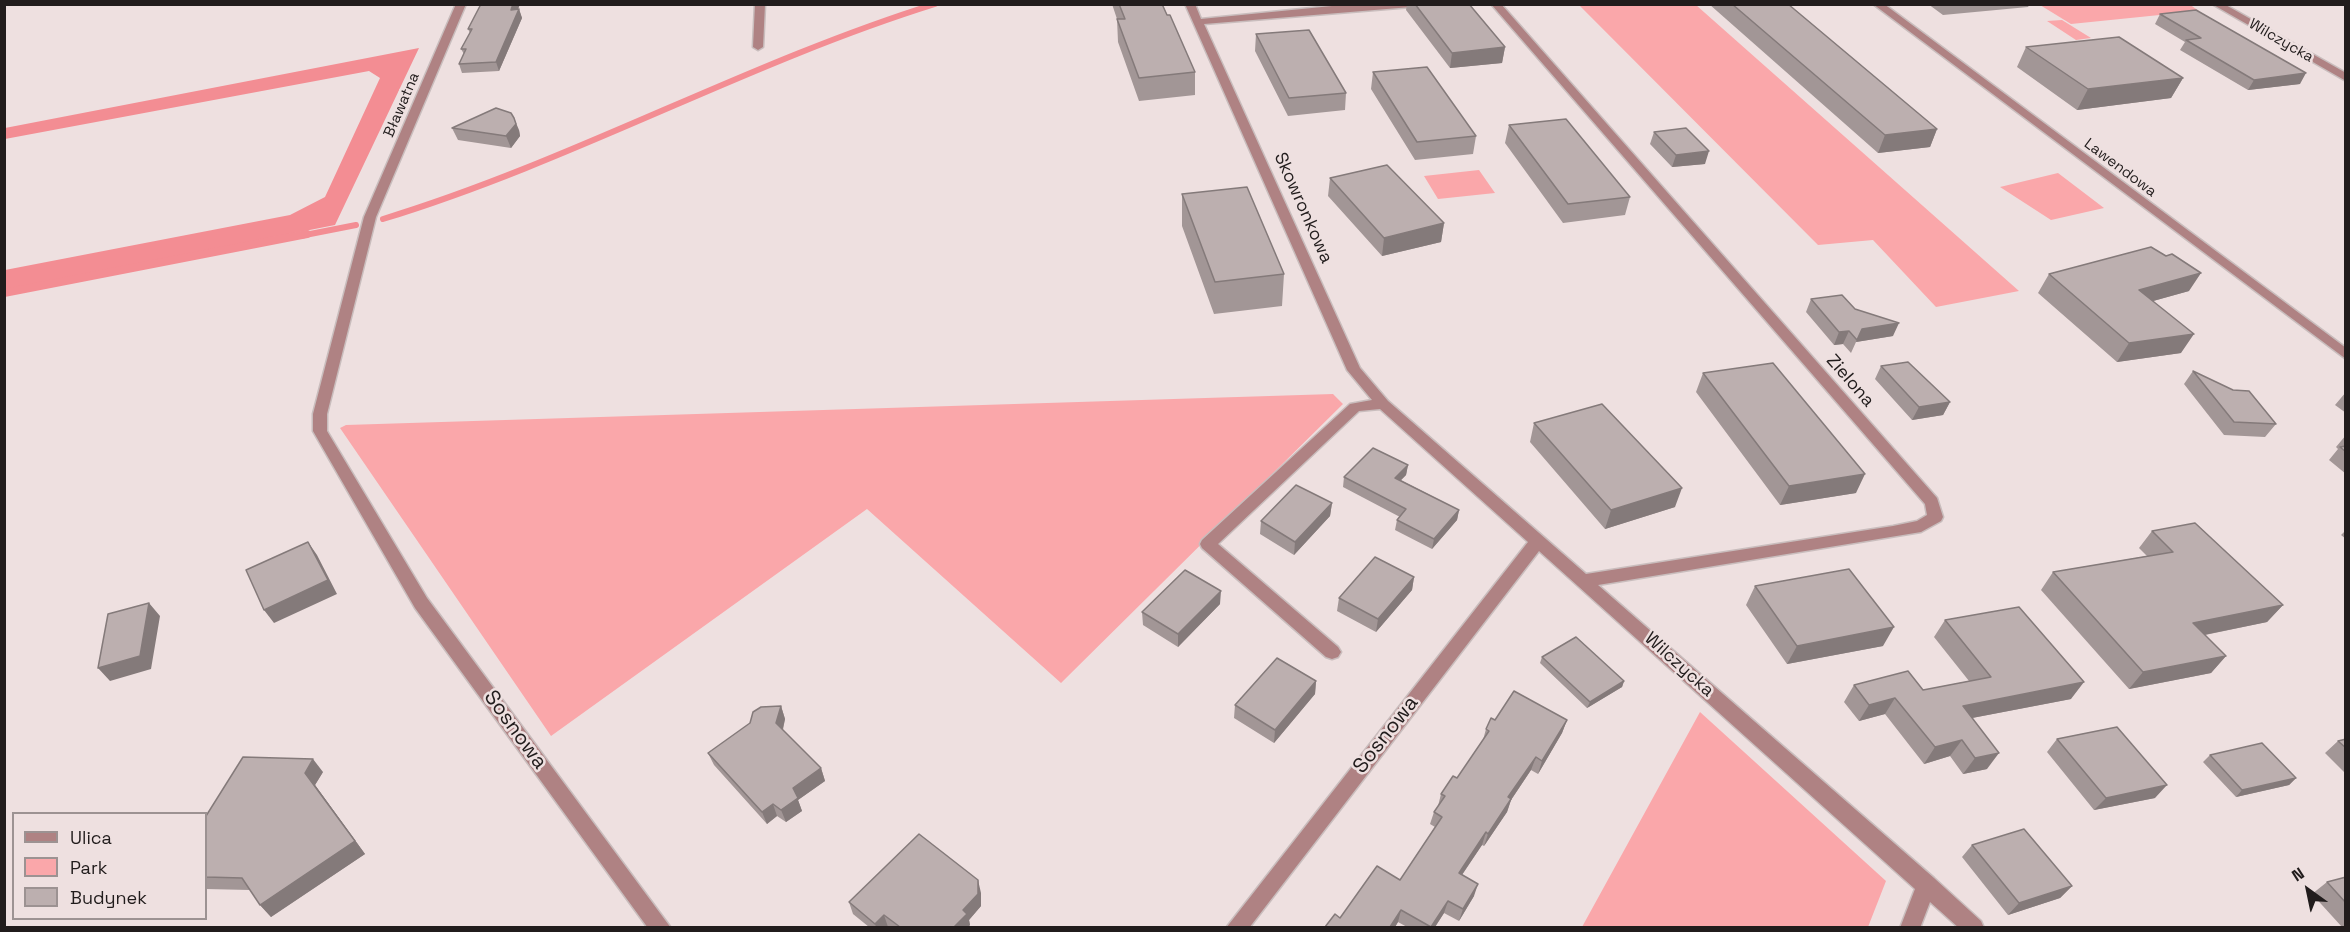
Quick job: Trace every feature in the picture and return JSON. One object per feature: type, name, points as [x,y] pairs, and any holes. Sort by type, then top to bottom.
[{"type":"street","name":"Bławatna","points":[[375,528],[320,431],[320,414],[370,217],[461,4]]},
{"type":"street","points":[[758,46],[760,4]]},
{"type":"street","name":"Skowronkowa","points":[[1190,4],[1354,369],[1383,404]]},
{"type":"street","points":[[1198,22],[1411,4]]},
{"type":"street","name":"Zielona","points":[[1495,4],[1932,502],[1935,517],[1921,526],[1893,532],[1584,581]]},
{"type":"street","name":"Lawendowa","points":[[1877,4],[2346,355]]},
{"type":"street","name":"Wilczycka","points":[[2216,4],[2346,78]]},
{"type":"street","points":[[1332,651],[1208,544],[1355,407],[1383,404]]},
{"type":"street","name":"Wilczycka","points":[[1383,404],[1974,927]]},
{"type":"street","name":"Sosnowa","points":[[375,528],[421,603],[661,927]]},
{"type":"street","name":"Sosnowa","points":[[1236,927],[1537,542]]},
{"type":"street","points":[[1910,927],[1927,885]]},
{"type":"green space","points":[[2189,4],[2199,11],[2071,24],[2040,5]]},
{"type":"green space","points":[[1579,5],[1696,5],[2019,291],[1936,307],[1873,240],[1818,245]]},
{"type":"green space","points":[[2062,20],[2091,38],[2076,40],[2047,21]]},
{"type":"green space","points":[[1479,170],[1495,193],[1438,199],[1424,176]]},
{"type":"green space","points":[[2058,173],[2104,208],[2051,220],[2000,187]]},
{"type":"green space","points":[[1333,394],[1343,404],[1061,683],[867,509],[551,736],[340,428],[346,425]]},
{"type":"green space","points":[[1700,712],[1886,881],[1868,927],[1582,927]]},
{"type":"shaded area","points":[[419,48],[335,225],[5,290],[5,270],[290,215],[325,197],[380,78],[369,71],[5,139],[5,128]]},
{"type":"building","points":[[481,4],[513,4],[511,10],[519,9],[496,62],[459,64],[466,49],[461,49],[472,29],[468,29]]},
{"type":"building","points":[[1119,4],[1162,4],[1167,15],[1170,15],[1195,72],[1139,78],[1117,19],[1125,19]]},
{"type":"building","points":[[1415,4],[1469,4],[1505,47],[1452,53]]},
{"type":"building","points":[[1732,4],[1788,4],[1937,129],[1885,135]]},
{"type":"building","points":[[2196,10],[2306,73],[2254,80],[2186,40],[2201,38],[2160,14]]},
{"type":"building","points":[[1309,30],[1346,93],[1289,98],[1256,34]]},
{"type":"building","points":[[2119,37],[2183,78],[2088,89],[2026,47]]},
{"type":"building","points":[[1427,67],[1476,136],[1417,142],[1373,72]]},
{"type":"building","points":[[496,108],[511,113],[514,118],[516,124],[506,136],[452,128]]},
{"type":"building","points":[[1566,119],[1630,197],[1568,204],[1509,125]]},
{"type":"building","points":[[1686,128],[1709,151],[1676,155],[1654,132]]},
{"type":"building","points":[[1387,165],[1444,223],[1384,238],[1330,178]]},
{"type":"building","points":[[1247,187],[1284,274],[1215,282],[1182,194]]},
{"type":"building","points":[[2151,247],[2166,256],[2172,254],[2201,273],[2139,290],[2194,334],[2129,343],[2049,274]]},
{"type":"building","points":[[1842,295],[1855,309],[1899,323],[1862,329],[1857,340],[1849,331],[1839,332],[1811,299]]},
{"type":"building","points":[[1908,362],[1950,402],[1919,407],[1881,366]]},
{"type":"building","points":[[1773,363],[1865,474],[1789,486],[1703,373]]},
{"type":"building","points":[[2193,371],[2233,390],[2249,391],[2276,424],[2234,422]]},
{"type":"building","points":[[1602,404],[1682,488],[1611,510],[1534,423]]},
{"type":"building","points":[[1373,448],[1408,465],[1395,478],[1459,510],[1434,539],[1397,520],[1406,509],[1344,477]]},
{"type":"building","points":[[1296,485],[1332,503],[1295,542],[1261,521]]},
{"type":"building","points":[[2195,523],[2283,605],[2193,623],[2226,656],[2143,672],[2053,572],[2173,552],[2152,531]]},
{"type":"building","points":[[308,542],[328,580],[264,610],[246,570]]},
{"type":"building","points":[[1375,557],[1414,577],[1378,619],[1339,598]]},
{"type":"building","points":[[1849,569],[1894,627],[1797,646],[1755,586]]},
{"type":"building","points":[[1185,570],[1221,591],[1178,634],[1142,612]]},
{"type":"building","points":[[149,603],[140,656],[98,668],[108,614]]},
{"type":"building","points":[[2019,607],[2084,682],[1963,706],[1999,753],[1975,758],[1962,740],[1935,747],[1895,698],[1869,705],[1854,685],[1908,671],[1923,690],[1991,677],[1945,620]]},
{"type":"building","points":[[1576,637],[1624,681],[1590,702],[1542,657]]},
{"type":"building","points":[[1277,658],[1316,681],[1275,730],[1235,705]]},
{"type":"building","points":[[1514,691],[1567,720],[1542,761],[1536,757],[1508,797],[1511,799],[1488,834],[1486,832],[1459,873],[1478,884],[1463,909],[1448,901],[1431,927],[1401,910],[1390,927],[1325,927],[1335,914],[1340,918],[1377,866],[1400,880],[1442,817],[1434,812],[1445,796],[1441,794],[1453,776],[1457,778],[1489,731],[1486,729],[1491,718],[1495,720]]},
{"type":"building","points":[[781,706],[776,723],[821,768],[793,788],[798,798],[781,810],[773,804],[762,812],[708,753],[750,723],[753,712],[761,707]]},
{"type":"building","points":[[2117,727],[2167,785],[2106,798],[2057,739]]},
{"type":"building","points":[[2346,739],[2346,748],[2338,741]]},
{"type":"building","points":[[2262,743],[2296,778],[2242,790],[2210,755]]},
{"type":"building","points":[[243,757],[313,759],[305,773],[355,841],[260,905],[242,878],[207,877],[207,814]]},
{"type":"building","points":[[2024,829],[2072,886],[2019,903],[1972,845]]},
{"type":"building","points":[[919,834],[978,880],[978,894],[963,910],[967,914],[954,927],[900,927],[884,915],[875,924],[849,902]]},
{"type":"building","points":[[2346,877],[2346,903],[2327,882]]},
{"type":"waterway","points":[[383,219],[454,196],[796,54],[935,4]]},
{"type":"waterway","points":[[300,236],[356,225]]},
{"type":"waterway","points":[[4,293],[307,234]]}]
